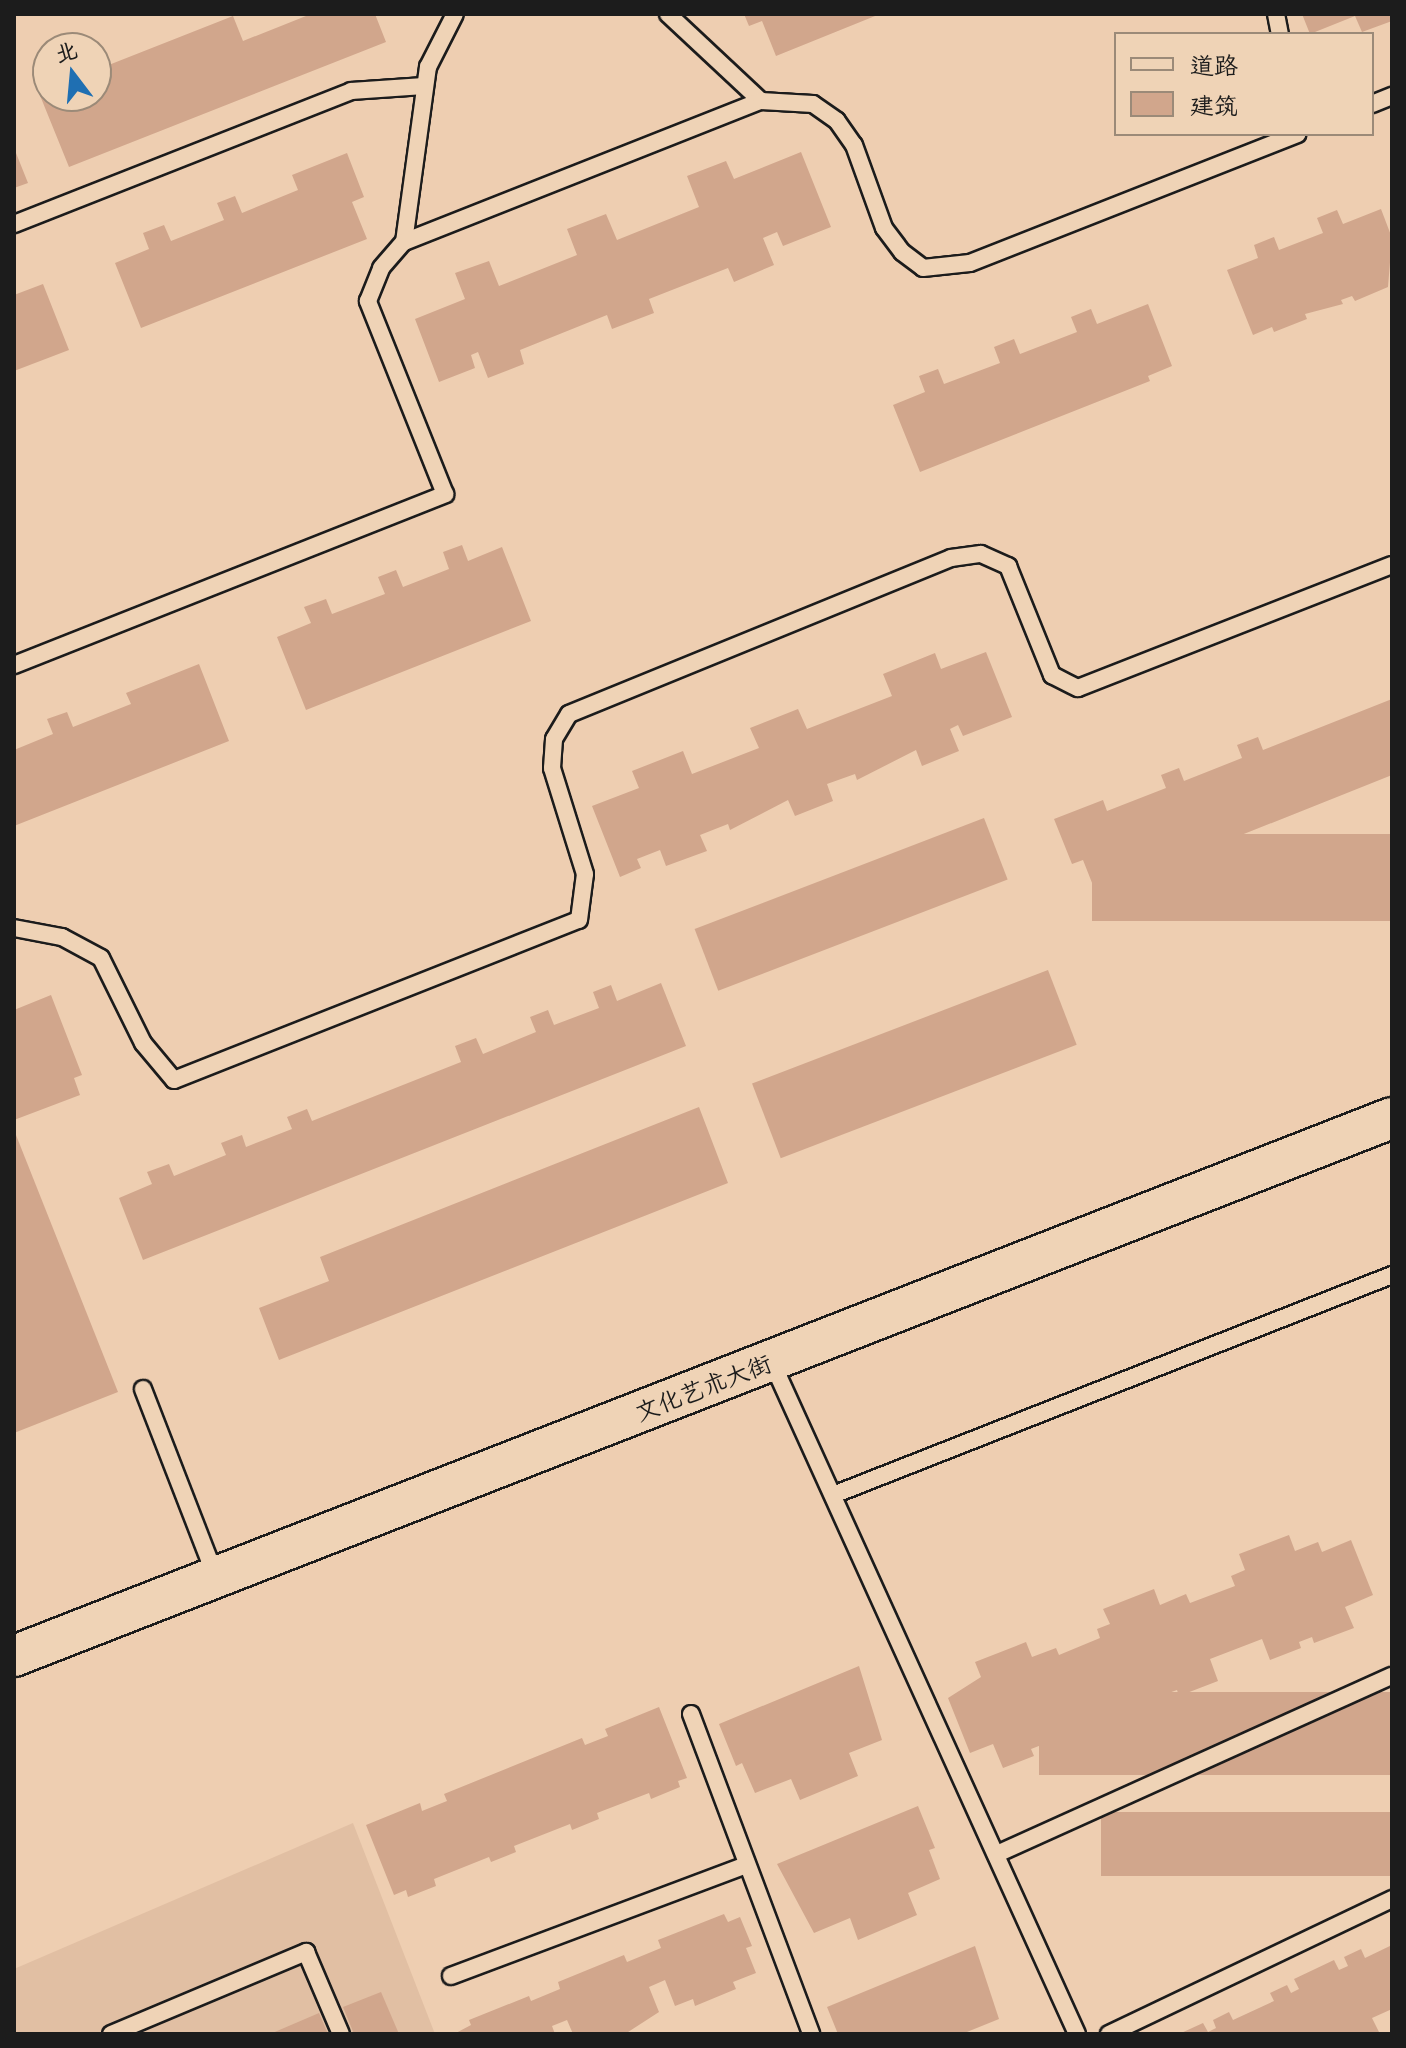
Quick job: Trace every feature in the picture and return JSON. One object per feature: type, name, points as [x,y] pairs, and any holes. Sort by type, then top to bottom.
[{"type":"street","name":"文化艺术大街","points":[[14,1656],[1392,1118]]},
{"type":"lane","points":[[404,242],[428,67],[455,14]]},
{"type":"lane","points":[[668,14],[761,101]]},
{"type":"lane","points":[[14,224],[351,91],[424,86]]},
{"type":"lane","points":[[14,665],[445,494],[368,301],[381,268],[404,242],[761,101],[813,104],[837,121],[854,145],[884,228],[902,252],[923,268],[970,263],[1288,136]]},
{"type":"lane","points":[[14,928],[62,937],[101,958],[118,983],[143,1043],[174,1080],[579,920],[585,874],[552,768],[554,739],[569,714],[584,707],[951,558],[981,554],[1008,566],[1052,675],[1078,688],[1392,565]]},
{"type":"lane","points":[[833,1495],[1392,1275]]},
{"type":"lane","points":[[771,1360],[1077,2034]]},
{"type":"lane","points":[[143,1389],[216,1577]]},
{"type":"lane","points":[[997,1854],[1392,1676]]},
{"type":"lane","points":[[691,1714],[811,2034]]},
{"type":"lane","points":[[451,1976],[747,1865]]},
{"type":"lane","points":[[1109,2034],[1392,1899]]},
{"type":"lane","points":[[111,2034],[306,1952],[341,2034]]},
{"type":"shaded area","points":[[353,1823],[435,2034],[14,2034],[14,1969]]},
{"type":"building","points":[[311,14],[375,14],[386,42],[69,167],[47,112],[112,112],[112,64],[233,16],[243,41]]},
{"type":"building","points":[[744,14],[880,14],[776,56],[762,21],[749,26]]},
{"type":"building","points":[[1302,14],[1392,14],[1392,21],[1362,32],[1355,16],[1309,32]]},
{"type":"building","points":[[14,148],[28,183],[14,188]]},
{"type":"building","points":[[801,152],[831,227],[783,246],[777,232],[763,238],[774,265],[734,282],[728,268],[649,299],[654,313],[612,329],[607,315],[520,350],[524,364],[488,378],[478,352],[471,355],[475,368],[439,382],[415,319],[465,299],[455,273],[489,261],[499,286],[577,255],[567,229],[606,214],[617,240],[699,207],[687,176],[726,161],[734,179]]},
{"type":"building","points":[[347,153],[364,197],[352,202],[367,239],[141,328],[115,263],[149,249],[143,233],[164,225],[171,241],[224,220],[217,203],[235,196],[242,213],[298,190],[292,175]]},
{"type":"building","points":[[1381,209],[1392,238],[1388,287],[1355,301],[1352,296],[1341,300],[1343,304],[1305,314],[1307,319],[1274,332],[1272,327],[1253,335],[1227,270],[1258,258],[1254,245],[1274,237],[1279,250],[1323,233],[1317,218],[1337,210],[1343,224]]},
{"type":"building","points":[[43,284],[69,350],[14,371],[14,295]]},
{"type":"building","points":[[1148,304],[1172,366],[1148,376],[1150,381],[920,472],[893,405],[925,392],[919,376],[938,369],[944,384],[1000,363],[994,347],[1014,339],[1020,354],[1077,332],[1071,317],[1091,309],[1097,324]]},
{"type":"building","points":[[462,545],[468,561],[502,547],[531,621],[306,710],[277,637],[311,623],[304,607],[326,599],[332,614],[385,594],[378,577],[396,570],[403,587],[449,569],[443,552]]},
{"type":"building","points":[[986,652],[1012,717],[963,736],[958,725],[950,729],[959,751],[922,766],[916,750],[857,780],[855,774],[827,784],[833,801],[795,816],[788,800],[730,830],[728,824],[700,835],[707,851],[666,866],[660,850],[637,859],[641,868],[620,877],[592,806],[639,788],[632,771],[683,751],[692,774],[759,748],[750,728],[798,709],[807,729],[892,696],[883,674],[935,653],[941,669]]},
{"type":"building","points":[[199,664],[229,741],[14,826],[14,750],[53,734],[47,719],[67,712],[73,727],[131,704],[126,693]]},
{"type":"building","points":[[1392,699],[1392,775],[1096,893],[1083,860],[1072,864],[1054,819],[1103,800],[1107,811],[1166,788],[1161,775],[1179,768],[1184,781],[1242,758],[1237,745],[1258,737],[1263,750]]},
{"type":"building","points":[[984,818],[1008,880],[718,991],[695,929]]},
{"type":"building","points":[[1092,834],[1392,834],[1392,921],[1092,921]]},
{"type":"building","points":[[1048,970],[1077,1045],[781,1158],[752,1084]]},
{"type":"building","points":[[661,983],[686,1046],[143,1260],[119,1198],[152,1184],[147,1172],[169,1164],[174,1176],[226,1155],[221,1143],[242,1135],[246,1147],[292,1129],[287,1117],[307,1109],[312,1121],[461,1062],[455,1046],[476,1038],[483,1054],[536,1032],[530,1017],[548,1010],[554,1025],[599,1008],[593,992],[611,985],[617,1001]]},
{"type":"building","points":[[51,995],[82,1075],[74,1078],[80,1095],[14,1120],[14,1010]]},
{"type":"building","points":[[699,1107],[728,1183],[279,1360],[259,1308],[329,1281],[320,1257]]},
{"type":"building","points":[[14,1130],[118,1392],[14,1433]]},
{"type":"building","points":[[1289,1535],[1295,1551],[1318,1542],[1322,1552],[1351,1540],[1373,1595],[1345,1607],[1354,1628],[1314,1643],[1312,1637],[1299,1642],[1301,1648],[1270,1660],[1262,1639],[1210,1659],[1218,1681],[1179,1696],[1177,1690],[1163,1695],[1166,1702],[1135,1714],[1126,1692],[1077,1712],[1086,1736],[1047,1751],[1044,1744],[1031,1749],[1034,1756],[1003,1768],[993,1744],[970,1753],[948,1698],[981,1677],[975,1662],[1026,1642],[1032,1657],[1056,1648],[1059,1655],[1100,1638],[1097,1629],[1110,1624],[1103,1609],[1154,1589],[1160,1605],[1186,1594],[1190,1603],[1235,1586],[1231,1576],[1245,1570],[1239,1554]]},
{"type":"building","points":[[859,1666],[882,1740],[849,1753],[858,1776],[800,1800],[791,1779],[755,1793],[742,1763],[736,1766],[719,1724]]},
{"type":"building","points":[[1039,1692],[1392,1692],[1392,1775],[1039,1775]]},
{"type":"building","points":[[659,1707],[687,1778],[678,1781],[680,1787],[651,1799],[649,1793],[597,1813],[599,1819],[572,1830],[570,1824],[514,1846],[516,1852],[491,1862],[489,1857],[434,1879],[436,1886],[408,1897],[406,1890],[394,1895],[366,1825],[420,1803],[422,1811],[447,1801],[444,1794],[582,1738],[585,1745],[608,1736],[605,1729]]},
{"type":"building","points":[[918,1806],[935,1848],[929,1850],[940,1879],[908,1893],[917,1915],[858,1940],[850,1918],[814,1933],[777,1864]]},
{"type":"building","points":[[1101,1812],[1392,1812],[1392,1876],[1101,1876]]},
{"type":"building","points":[[724,1914],[728,1922],[740,1917],[752,1946],[746,1948],[756,1973],[733,1982],[736,1989],[695,2006],[693,1999],[675,2006],[665,1980],[649,1987],[659,2012],[625,2034],[573,2034],[567,2020],[552,2026],[555,2034],[454,2034],[471,2025],[469,2020],[529,1996],[531,2001],[560,1989],[558,1982],[624,1955],[627,1962],[661,1948],[658,1940]]},
{"type":"building","points":[[1392,1945],[1392,2009],[1372,2018],[1380,2034],[1179,2034],[1203,2023],[1208,2032],[1216,2028],[1213,2020],[1229,2012],[1233,2020],[1274,2001],[1270,1993],[1287,1985],[1291,1993],[1299,1989],[1294,1979],[1334,1960],[1339,1970],[1348,1966],[1344,1957],[1361,1949],[1365,1958]]},
{"type":"building","points":[[975,1946],[999,2019],[962,2034],[838,2034],[827,2007]]},
{"type":"building","points":[[381,1992],[399,2034],[354,2034],[343,2007]]},
{"type":"building","points":[[319,2013],[328,2034],[270,2034]]}]
